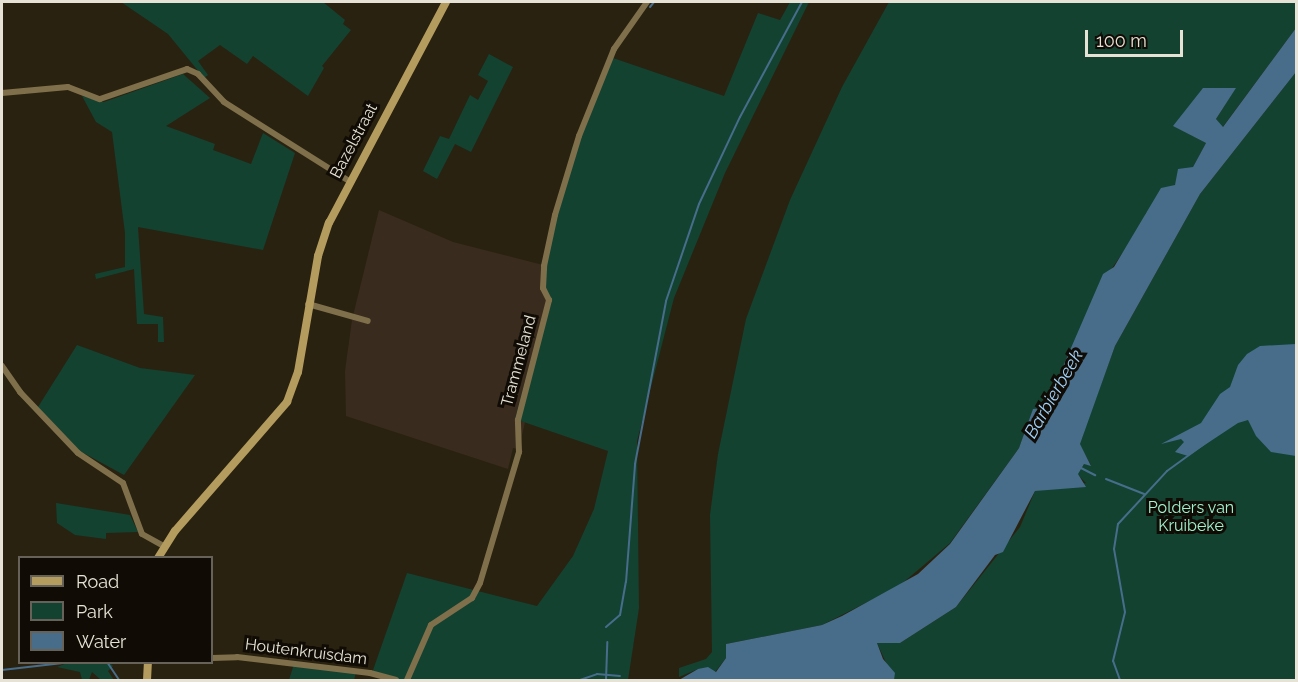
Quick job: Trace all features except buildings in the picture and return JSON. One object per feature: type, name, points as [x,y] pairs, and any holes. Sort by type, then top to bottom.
[{"type":"main road","name":"Bazelstraat","points":[[159,556],[164,546],[287,402],[298,372],[308,303],[318,256],[349,181],[446,2]]},
{"type":"main road","points":[[147,681],[148,664]]},
{"type":"street","name":"Trammeland","points":[[407,681],[431,625],[472,598],[480,583],[519,452],[518,420],[549,300],[543,288],[544,266],[555,215],[579,136],[614,50],[647,2]]},
{"type":"street","points":[[2,93],[68,87],[100,99],[186,69],[198,74],[224,102],[349,181]]},
{"type":"street","points":[[308,303],[368,321]]},
{"type":"street","points":[[2,366],[20,392],[78,453],[123,483],[142,534],[164,546]]},
{"type":"street","name":"Houtenkruisdam","points":[[213,658],[249,658],[370,673],[396,681]]},
{"type":"shaded area","points":[[379,210],[453,242],[543,265],[547,301],[515,419],[525,422],[519,449],[513,448],[508,469],[346,416],[345,371],[352,320]]},
{"type":"green space","points":[[121,2],[323,2],[345,20],[343,24],[351,30],[322,66],[324,68],[308,96],[253,56],[247,64],[220,45],[198,61],[208,75],[204,78],[168,34]]},
{"type":"green space","points":[[790,2],[809,2],[725,173],[674,298],[637,441],[639,608],[628,680],[396,680],[372,673],[407,573],[537,606],[573,556],[594,509],[608,451],[515,419],[547,301],[541,289],[572,148],[613,58],[724,96],[758,13],[780,20]]},
{"type":"green space","points":[[889,2],[1296,2],[1296,28],[1222,128],[1216,119],[1235,89],[1174,126],[1206,143],[1193,167],[1145,214],[1145,220],[1108,274],[1045,409],[1033,410],[1019,448],[950,543],[899,586],[822,625],[726,644],[726,658],[715,672],[698,669],[679,677],[679,668],[706,659],[712,652],[710,515],[718,454],[746,319],[790,200],[842,87]]},
{"type":"green space","points":[[489,54],[513,67],[471,152],[455,144],[437,179],[423,171],[440,136],[449,139],[470,95],[478,100],[488,81],[478,75]]},
{"type":"green space","name":"Polders van Kruibeke","points":[[1296,72],[1296,680],[894,680],[877,643],[900,643],[956,607],[1020,527],[1035,491],[1086,483],[1077,474],[1084,464],[1091,465],[1079,444],[1115,346],[1200,194]]},
{"type":"green space","points":[[183,74],[210,98],[166,126],[215,144],[213,150],[251,164],[263,133],[295,153],[263,250],[138,227],[144,314],[163,317],[164,342],[158,342],[158,324],[137,324],[134,269],[96,279],[95,274],[125,267],[125,233],[112,132],[96,122],[82,96],[104,102]]},
{"type":"green space","points":[[77,345],[140,368],[195,375],[124,475],[80,451],[38,407]]},
{"type":"green space","points":[[56,503],[130,515],[138,532],[106,533],[106,539],[75,535],[57,523]]},
{"type":"green space","points":[[64,664],[111,664],[113,666],[108,671],[114,680],[101,680],[92,672],[89,680],[82,680],[80,672],[57,667]]},
{"type":"green space","points":[[294,664],[356,672],[354,680],[289,680]]},
{"type":"water","points":[[1296,28],[1296,72],[1200,194],[1115,346],[1080,444],[1091,466],[1084,464],[1078,474],[1086,487],[1035,491],[1003,552],[995,555],[956,607],[900,643],[877,643],[883,659],[895,673],[894,680],[679,680],[698,669],[708,667],[716,672],[726,658],[726,644],[822,625],[842,616],[918,574],[950,544],[1019,448],[1033,409],[1045,408],[1103,274],[1114,267],[1161,188],[1175,185],[1178,169],[1193,167],[1206,143],[1173,126],[1203,88],[1236,88],[1216,119],[1223,127]]},
{"type":"water","points":[[1296,344],[1296,456],[1271,452],[1256,436],[1248,420],[1238,423],[1188,456],[1175,452],[1184,442],[1181,439],[1161,444],[1201,423],[1220,394],[1230,387],[1238,365],[1247,354],[1260,346]]},
{"type":"waterway","points":[[650,7],[654,2]]},
{"type":"waterway","points":[[606,627],[620,615],[626,582],[635,464],[666,301],[699,204],[740,117],[802,2]]},
{"type":"waterway","name":"Barbierbeek","points":[[1120,680],[1113,661],[1125,612],[1114,549],[1118,524],[1167,471],[1218,434]]},
{"type":"waterway","points":[[1081,468],[1095,475]]},
{"type":"waterway","points":[[1106,479],[1144,494]]},
{"type":"waterway","points":[[606,680],[607,642]]},
{"type":"waterway","name":"Barbierbeek","points":[[2,670],[54,664]]},
{"type":"waterway","name":"Barbierbeek","points":[[108,664],[119,680]]},
{"type":"waterway","name":"Barbierbeek","points":[[580,680],[597,674],[620,676]]}]
